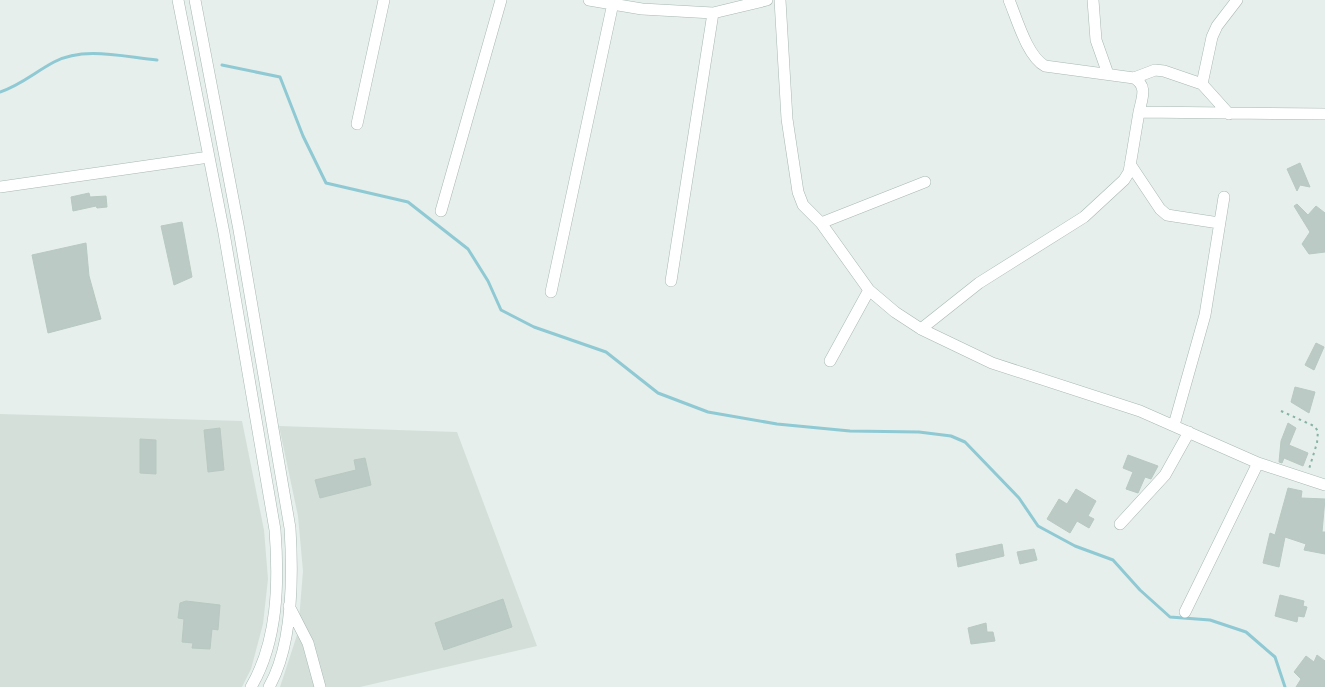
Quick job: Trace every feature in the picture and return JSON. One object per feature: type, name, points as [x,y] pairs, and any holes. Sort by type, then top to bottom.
[{"type":"street","points":[[178,0],[224,232],[275,530],[277,583],[268,646],[251,687]]},
{"type":"street","points":[[195,0],[239,230],[290,528],[293,568],[289,605],[283,650],[269,687]]},
{"type":"street","points":[[357,124],[384,0]]},
{"type":"street","points":[[441,211],[501,0]]},
{"type":"street","points":[[589,0],[613,4],[642,4],[713,13],[767,0]]},
{"type":"street","points":[[780,0],[787,119],[798,192],[804,205],[820,223],[869,290],[894,312],[921,329],[992,363],[1140,411],[1258,463],[1325,485]]},
{"type":"street","points":[[921,329],[979,283],[1084,217],[1124,180],[1130,164],[1144,89],[1142,84],[1134,78],[1045,66],[1040,63],[1032,53],[1009,0]]},
{"type":"street","points":[[1093,0],[1096,40],[1108,74]]},
{"type":"street","points":[[1202,84],[1216,26],[1237,0]]},
{"type":"street","points":[[551,292],[613,4]]},
{"type":"street","points":[[670,281],[713,13]]},
{"type":"street","points":[[1134,78],[1155,70],[1202,84],[1229,114]]},
{"type":"street","points":[[1139,112],[1325,114]]},
{"type":"street","points":[[0,187],[209,158]]},
{"type":"street","points":[[1130,164],[1160,209],[1167,215],[1219,223]]},
{"type":"street","points":[[820,223],[925,182]]},
{"type":"street","points":[[1174,425],[1205,315],[1224,197]]},
{"type":"street","points":[[830,361],[869,290]]},
{"type":"street","points":[[1120,524],[1165,475],[1189,432]]},
{"type":"street","points":[[1185,612],[1258,463]]},
{"type":"street","points":[[277,583],[308,643],[320,687]]},
{"type":"path","points":[[1281,411],[1314,426],[1318,430],[1317,443],[1306,479]]},
{"type":"shaded area","points":[[0,414],[242,421],[264,530],[268,579],[263,624],[251,669],[242,687],[0,687]]},
{"type":"shaded area","points":[[279,426],[457,432],[537,646],[360,687],[280,687],[298,632],[303,571],[298,516]]},
{"type":"building","points":[[1300,163],[1310,187],[1300,185],[1297,191],[1287,169]]},
{"type":"building","points":[[89,193],[90,197],[106,196],[107,207],[97,208],[96,206],[73,211],[71,197]]},
{"type":"building","points":[[1297,204],[1308,215],[1316,206],[1325,213],[1325,252],[1309,254],[1302,244],[1310,232],[1294,206]]},
{"type":"building","points":[[182,222],[192,277],[174,285],[161,226]]},
{"type":"building","points":[[86,243],[89,276],[101,319],[48,333],[32,255]]},
{"type":"building","points":[[1316,343],[1324,347],[1314,370],[1305,365]]},
{"type":"building","points":[[1295,387],[1315,392],[1309,413],[1291,402]]},
{"type":"building","points":[[1288,423],[1296,428],[1289,445],[1308,453],[1303,466],[1284,458],[1282,463],[1279,462],[1281,441]]},
{"type":"building","points":[[220,428],[224,470],[208,472],[204,430]]},
{"type":"building","points":[[140,439],[156,440],[156,474],[140,473]]},
{"type":"building","points":[[1128,455],[1158,466],[1151,479],[1145,477],[1138,493],[1126,489],[1133,472],[1123,468]]},
{"type":"building","points":[[365,458],[371,485],[320,498],[315,480],[356,470],[354,460]]},
{"type":"building","points":[[1288,488],[1302,491],[1301,498],[1325,499],[1322,532],[1325,532],[1325,554],[1304,550],[1306,544],[1285,537],[1279,567],[1263,563],[1270,533],[1275,535]]},
{"type":"building","points":[[1076,489],[1096,501],[1088,516],[1094,519],[1089,528],[1077,521],[1070,533],[1047,519],[1059,499],[1067,504]]},
{"type":"building","points":[[1002,544],[1004,556],[958,567],[956,554]]},
{"type":"building","points":[[1034,549],[1037,560],[1020,564],[1017,552]]},
{"type":"building","points":[[1280,595],[1304,601],[1303,606],[1307,607],[1304,617],[1298,616],[1297,622],[1275,616]]},
{"type":"building","points":[[503,599],[512,627],[444,650],[435,623]]},
{"type":"building","points":[[186,601],[220,605],[218,630],[212,629],[210,649],[192,648],[193,643],[182,642],[184,619],[178,618],[180,603]]},
{"type":"building","points":[[986,623],[987,632],[993,632],[995,641],[971,644],[968,628]]},
{"type":"building","points":[[1317,655],[1325,661],[1325,687],[1296,687],[1301,679],[1294,672],[1306,656],[1314,662]]},
{"type":"waterway","points":[[0,92],[66,57],[104,54],[157,60]]},
{"type":"waterway","points":[[222,65],[280,77],[303,136],[326,183],[408,202],[468,249],[488,281],[501,310],[534,327],[606,352],[658,393],[708,412],[777,424],[850,431],[919,432],[951,436],[965,442],[1019,498],[1038,526],[1075,546],[1113,560],[1140,590],[1170,617],[1210,620],[1246,632],[1275,657],[1285,687]]}]
